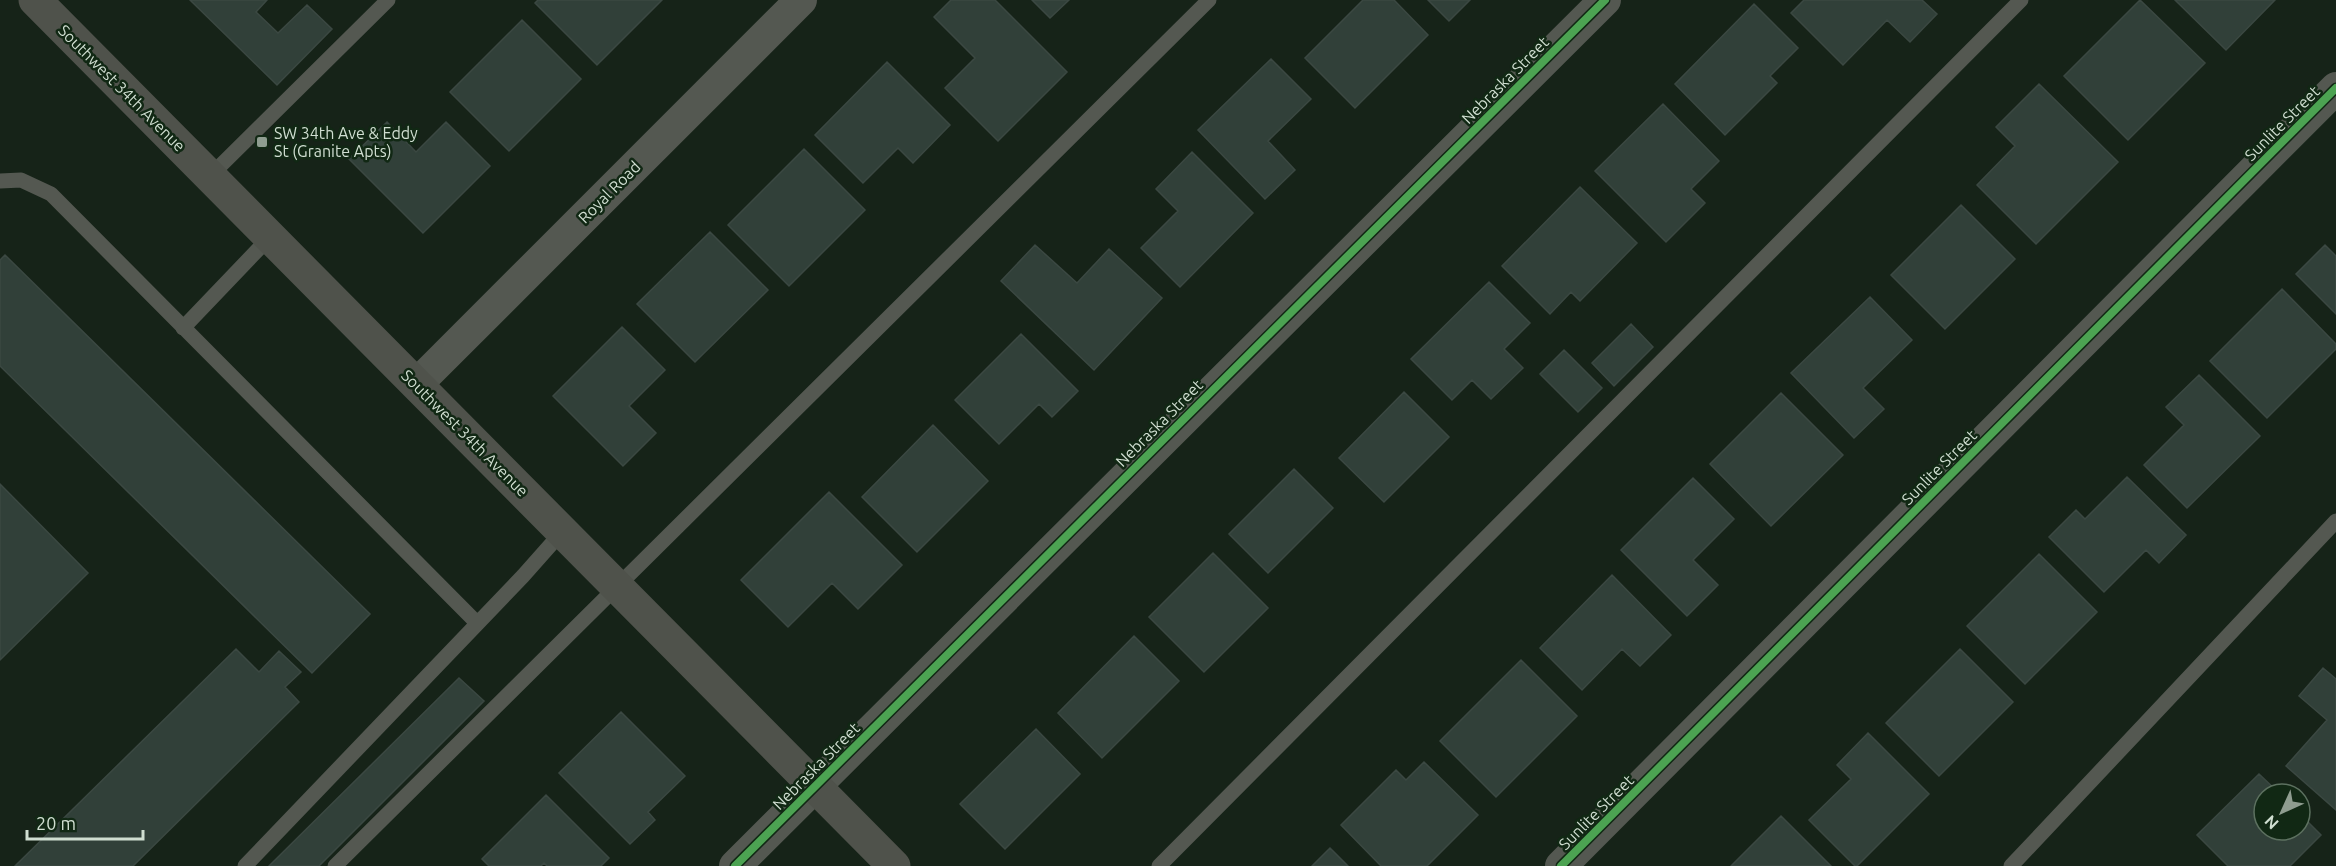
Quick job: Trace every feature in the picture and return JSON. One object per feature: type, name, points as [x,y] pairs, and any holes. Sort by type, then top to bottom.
[{"type":"main road","name":"Southwest 34th Avenue","points":[[35,0],[894,866]]},
{"type":"street","name":"Royal Road","points":[[417,384],[801,0]]},
{"type":"street","name":"Nebraska Street","points":[[735,866],[1605,0]]},
{"type":"street","name":"Sunlite Street","points":[[1561,866],[2336,88]]},
{"type":"lane","points":[[210,176],[388,0]]},
{"type":"lane","points":[[335,866],[1209,0]]},
{"type":"lane","points":[[1159,866],[2021,0]]},
{"type":"lane","points":[[0,181],[21,180],[51,194],[477,623]]},
{"type":"lane","points":[[183,328],[270,237]]},
{"type":"lane","points":[[2012,866],[2336,521]]},
{"type":"lane","points":[[245,866],[524,576],[562,532]]},
{"type":"building","points":[[190,0],[267,0],[256,12],[278,33],[307,5],[332,29],[277,85]]},
{"type":"building","points":[[538,0],[662,0],[597,65],[535,3]]},
{"type":"building","points":[[951,0],[995,0],[1067,72],[998,141],[945,88],[975,58],[934,17]]},
{"type":"building","points":[[1032,0],[1069,0],[1050,18]]},
{"type":"building","points":[[1363,0],[1394,0],[1428,35],[1355,108],[1305,58]]},
{"type":"building","points":[[1428,0],[1470,0],[1449,21]]},
{"type":"building","points":[[1804,0],[1922,0],[1937,14],[1910,42],[1887,20],[1843,65],[1791,13]]},
{"type":"building","points":[[2140,0],[2205,63],[2128,140],[2064,76]]},
{"type":"building","points":[[2175,0],[2275,0],[2226,50]]},
{"type":"building","points":[[1754,4],[1798,48],[1770,76],[1777,83],[1725,135],[1675,84]]},
{"type":"building","points":[[522,20],[581,79],[509,151],[450,92]]},
{"type":"building","points":[[1271,59],[1311,99],[1268,141],[1295,170],[1265,199],[1198,130]]},
{"type":"building","points":[[887,62],[950,125],[913,163],[898,148],[863,183],[815,135]]},
{"type":"building","points":[[2039,84],[2118,162],[2036,244],[1977,185],[2015,146],[1996,127]]},
{"type":"building","points":[[1663,104],[1719,161],[1691,189],[1705,203],[1666,242],[1595,171]]},
{"type":"building","points":[[387,122],[416,152],[446,122],[490,166],[423,233],[349,159]]},
{"type":"building","points":[[804,149],[865,210],[789,286],[728,225]]},
{"type":"building","points":[[1192,152],[1253,213],[1180,287],[1141,248],[1178,211],[1156,189]]},
{"type":"building","points":[[1580,187],[1637,243],[1580,301],[1571,292],[1550,314],[1502,266]]},
{"type":"building","points":[[1961,205],[2015,259],[1945,329],[1891,275]]},
{"type":"building","points":[[710,232],[768,290],[695,362],[637,304]]},
{"type":"building","points":[[1035,245],[1077,283],[1109,249],[1162,298],[1094,370],[1001,281]]},
{"type":"building","points":[[2325,245],[2336,256],[2336,314],[2296,274]]},
{"type":"building","points":[[5,255],[370,614],[312,673],[0,366],[0,260]]},
{"type":"building","points":[[1489,282],[1530,323],[1504,349],[1523,368],[1491,399],[1472,380],[1452,400],[1411,359]]},
{"type":"building","points":[[2282,289],[2336,344],[2336,349],[2267,418],[2210,361]]},
{"type":"building","points":[[1870,297],[1912,340],[1863,388],[1884,409],[1854,438],[1791,373]]},
{"type":"building","points":[[1631,324],[1653,347],[1614,386],[1592,363]]},
{"type":"building","points":[[622,327],[665,370],[629,406],[656,433],[623,466],[553,396]]},
{"type":"building","points":[[1021,334],[1078,391],[1052,417],[1039,404],[999,444],[955,400]]},
{"type":"building","points":[[1564,350],[1602,388],[1578,412],[1540,374]]},
{"type":"building","points":[[2199,375],[2260,436],[2187,508],[2144,465],[2184,425],[2166,407]]},
{"type":"building","points":[[1404,392],[1449,437],[1384,502],[1339,458]]},
{"type":"building","points":[[1781,393],[1843,455],[1771,526],[1710,464]]},
{"type":"building","points":[[933,425],[988,481],[917,552],[862,497]]},
{"type":"building","points":[[1294,469],[1333,508],[1268,573],[1229,534]]},
{"type":"building","points":[[2127,477],[2186,535],[2159,563],[2146,550],[2104,592],[2049,537],[2076,510],[2085,519]]},
{"type":"building","points":[[1693,478],[1734,519],[1693,560],[1718,585],[1687,616],[1621,550]]},
{"type":"building","points":[[0,484],[88,573],[0,660]]},
{"type":"building","points":[[829,492],[902,565],[858,609],[832,583],[788,627],[741,580]]},
{"type":"building","points":[[1213,553],[1268,608],[1204,672],[1149,617]]},
{"type":"building","points":[[2039,554],[2097,612],[2025,684],[1967,626]]},
{"type":"building","points":[[1612,575],[1671,635],[1640,666],[1622,649],[1582,690],[1540,648]]},
{"type":"building","points":[[1134,636],[1179,681],[1102,758],[1058,713]]},
{"type":"building","points":[[236,649],[259,672],[279,651],[301,672],[285,687],[299,702],[133,866],[15,866]]},
{"type":"building","points":[[1960,649],[2013,702],[1939,776],[1886,723]]},
{"type":"building","points":[[1521,660],[1577,716],[1496,797],[1440,741]]},
{"type":"building","points":[[2323,668],[2336,679],[2336,810],[2312,789],[2312,782],[2304,782],[2286,766],[2327,720],[2299,696]]},
{"type":"building","points":[[459,678],[484,701],[319,866],[269,866]]},
{"type":"building","points":[[621,712],[685,776],[648,812],[655,820],[630,844],[559,773]]},
{"type":"building","points":[[1036,729],[1080,774],[1005,849],[960,804]]},
{"type":"building","points":[[1868,733],[1929,794],[1855,866],[1809,820],[1851,779],[1837,765]]},
{"type":"building","points":[[1424,762],[1478,815],[1427,866],[1381,866],[1341,825],[1396,770],[1406,780]]},
{"type":"building","points":[[2259,774],[2267,782],[2252,782],[2252,842],[2312,842],[2312,826],[2321,835],[2290,866],[2228,866],[2197,835]]},
{"type":"building","points":[[546,795],[609,858],[601,866],[547,866],[544,863],[541,866],[489,866],[482,859]]},
{"type":"building","points":[[1781,816],[1831,866],[1731,866]]},
{"type":"building","points":[[1330,848],[1348,866],[1312,866]]},
{"type":"cycle path","points":[[735,866],[1605,0]]},
{"type":"cycle path","points":[[1561,866],[2336,88]]},
{"type":"place","name":"SW 34th Ave & Eddy St (Granite Apts)","points":[[262,142]]}]
